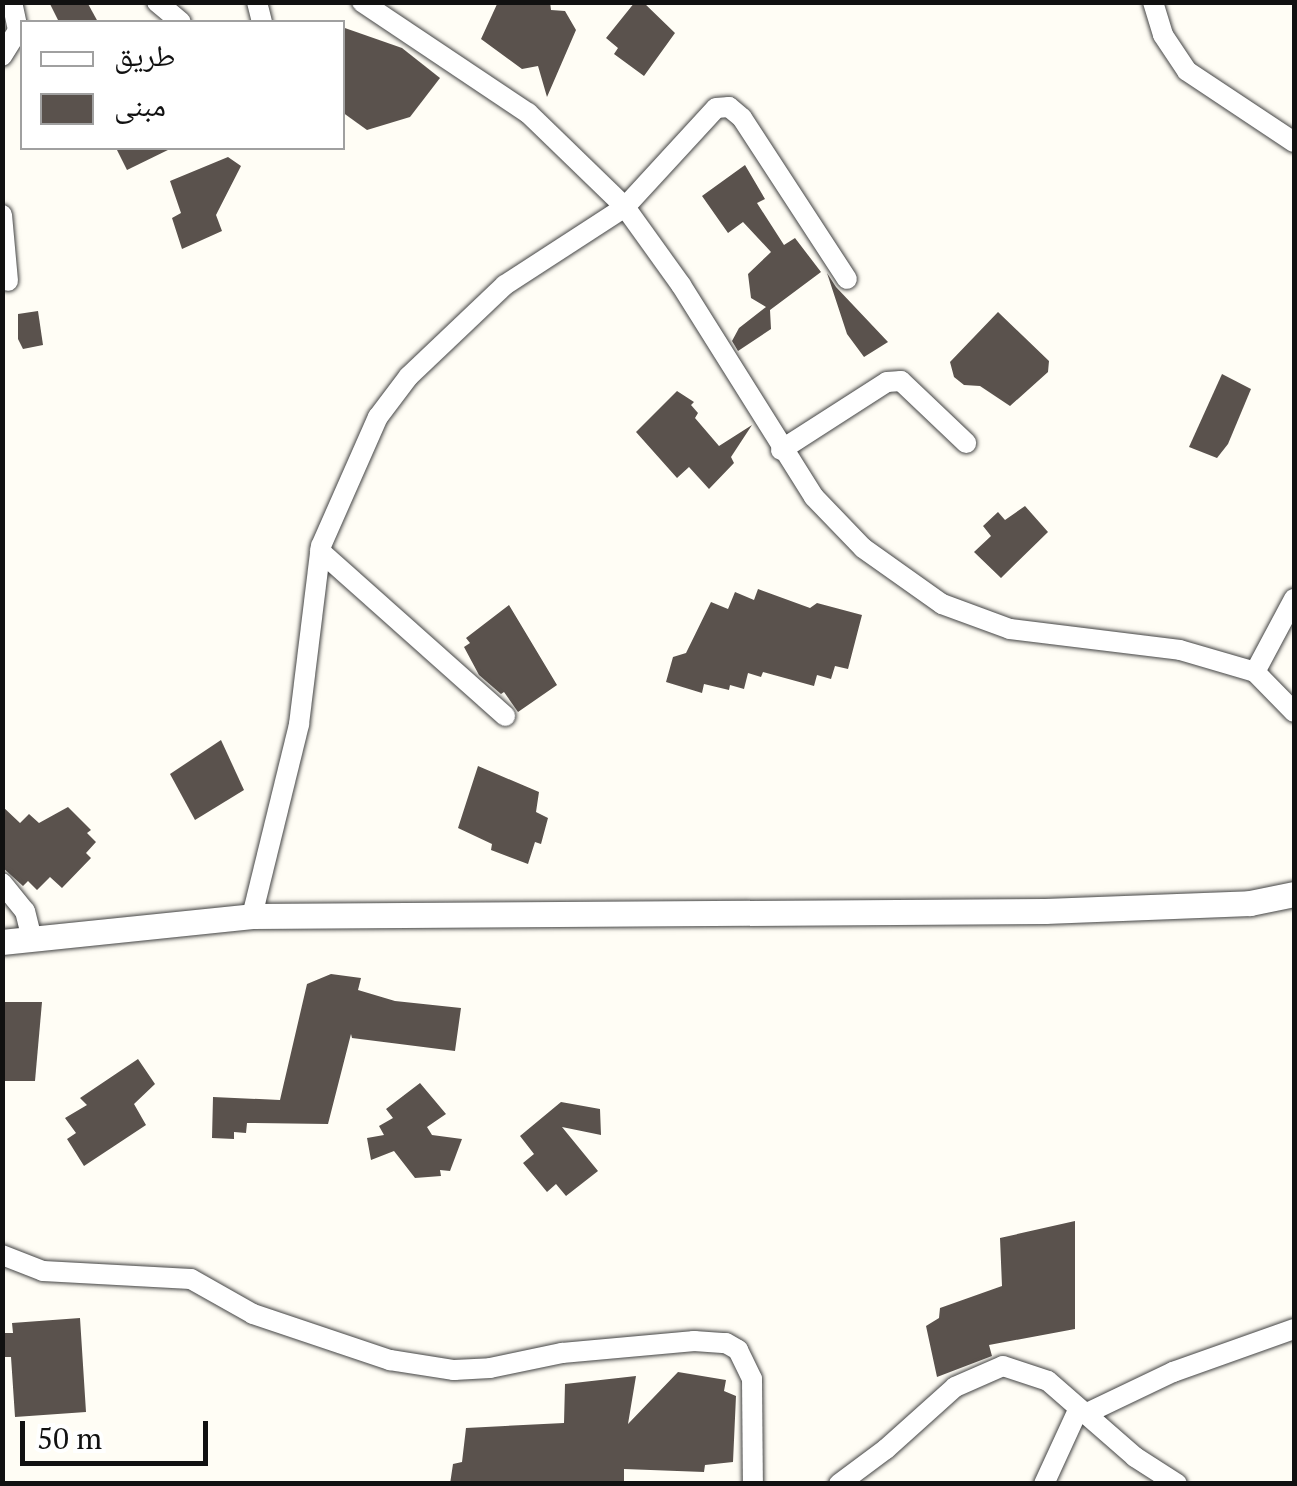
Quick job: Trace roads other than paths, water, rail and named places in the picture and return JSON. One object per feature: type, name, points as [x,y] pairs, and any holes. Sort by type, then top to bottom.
[{"type":"street","points":[[2,56],[18,30],[12,2]]},
{"type":"street","points":[[157,2],[179,20]]},
{"type":"street","points":[[362,2],[528,113],[625,207],[681,286],[814,498],[863,548],[942,604],[1010,629],[1180,650],[1254,672],[1294,712]]},
{"type":"street","points":[[1152,2],[1163,36],[1187,71],[1294,142]]},
{"type":"street","points":[[252,916],[299,724],[320,551],[378,417],[409,376],[505,285],[625,207],[702,118],[716,108],[728,107],[742,118],[847,279]]},
{"type":"street","points":[[2,216],[8,281]]},
{"type":"street","points":[[781,450],[887,382],[900,381],[966,443]]},
{"type":"street","points":[[320,551],[505,716]]},
{"type":"street","points":[[1254,672],[1294,599]]},
{"type":"street","points":[[2,884],[25,911],[32,939]]},
{"type":"street","points":[[2,942],[252,916],[1044,910],[1250,902],[1294,894]]},
{"type":"street","points":[[2,1255],[43,1271],[191,1279],[253,1314],[390,1360],[454,1370],[490,1368],[562,1353],[694,1341],[726,1344],[738,1350],[752,1378],[753,1484]]},
{"type":"street","points":[[1044,1484],[1082,1412],[1173,1372],[1294,1329]]},
{"type":"street","points":[[839,1484],[886,1449],[955,1387],[1003,1366],[1048,1382],[1135,1457],[1177,1484]]}]
